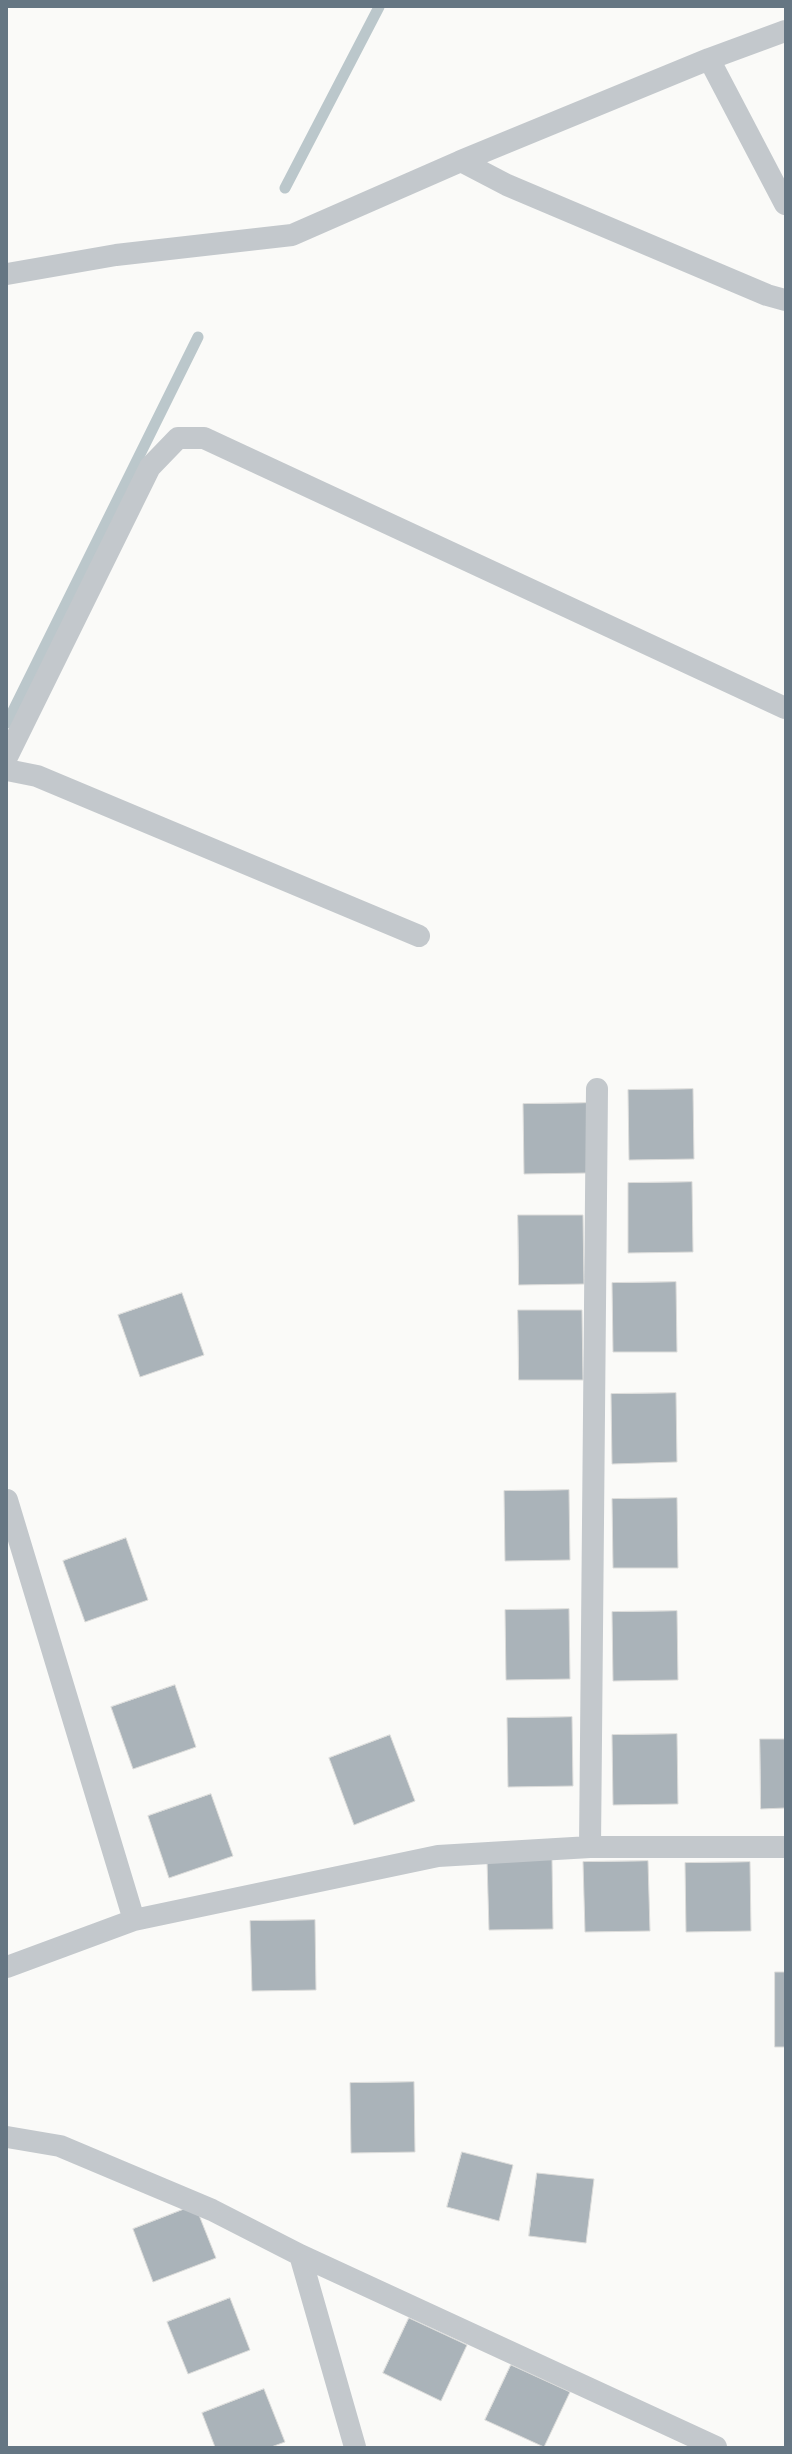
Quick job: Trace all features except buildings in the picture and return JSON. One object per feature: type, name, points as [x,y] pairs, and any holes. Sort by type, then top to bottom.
[{"type":"street","points":[[7,274],[116,255],[292,235],[461,161],[709,59],[785,31]]},
{"type":"street","points":[[709,59],[785,204]]},
{"type":"street","points":[[461,161],[514,188],[767,295],[785,300]]},
{"type":"street","points":[[7,757],[150,467],[178,438],[204,438],[785,708]]},
{"type":"street","points":[[7,770],[37,776],[419,936]]},
{"type":"street","points":[[590,1847],[597,1089]]},
{"type":"street","points":[[7,1500],[134,1920]]},
{"type":"street","points":[[7,1967],[134,1920],[438,1856],[590,1847],[785,1847]]},
{"type":"street","points":[[7,2136],[60,2146],[212,2210],[300,2255],[716,2447]]},
{"type":"street","points":[[300,2255],[355,2447]]},
{"type":"waterway","points":[[285,188],[379,7]]},
{"type":"waterway","points":[[7,723],[198,337]]}]
